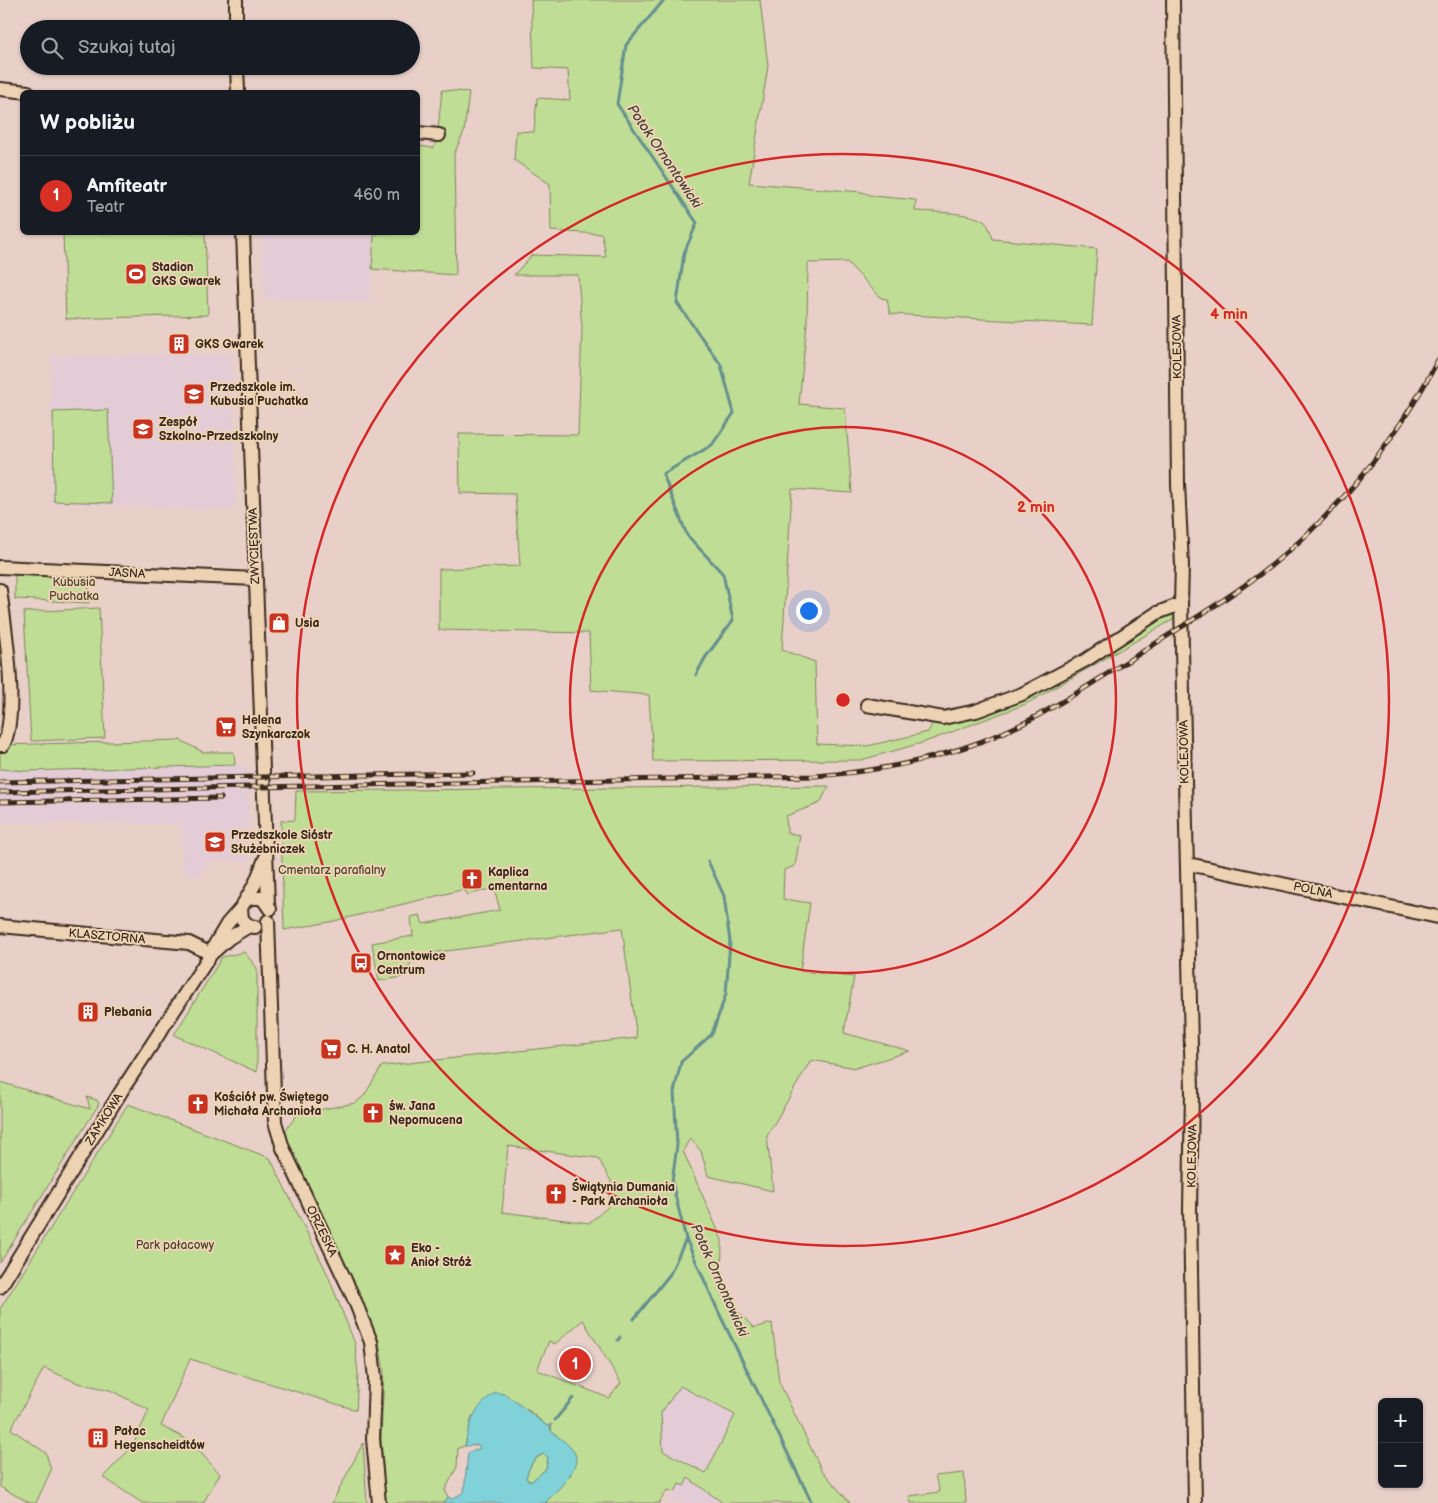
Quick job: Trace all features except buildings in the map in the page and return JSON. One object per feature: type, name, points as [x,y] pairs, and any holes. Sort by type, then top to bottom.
[{"type":"street","points":[[236,0],[236,20]]},
{"type":"street","name":"KOLEJOWA","points":[[1173,0],[1178,484],[1182,564],[1181,604],[1188,864],[1187,921],[1192,1091],[1190,1210],[1195,1503]]},
{"type":"street","points":[[237,75],[238,90]]},
{"type":"street","points":[[0,89],[20,91]]},
{"type":"street","points":[[420,133],[440,135]]},
{"type":"street","name":"ZWYCIĘSTWA","points":[[242,235],[268,904]]},
{"type":"street","name":"JASNA","points":[[0,567],[255,579]]},
{"type":"street","points":[[0,590],[6,630],[10,685],[7,737],[1,745]]},
{"type":"street","points":[[866,705],[943,718],[976,711],[1037,686],[1086,660],[1157,613],[1181,604]]},
{"type":"street","name":"ZWYCIĘSTWA","points":[[244,904],[265,860]]},
{"type":"street","name":"POLNA","points":[[1188,864],[1438,916]]},
{"type":"street","points":[[257,897],[268,904],[270,911],[268,921],[264,925],[252,927],[242,919],[244,904],[257,897]]},
{"type":"street","name":"ZAMKOWA","points":[[0,1287],[122,1090],[211,954],[228,924],[244,904]]},
{"type":"street","name":"ORZESKA","points":[[268,921],[275,1122],[283,1148],[355,1301],[371,1342],[375,1378],[373,1439],[379,1503]]},
{"type":"street","name":"KLASZTORNA","points":[[0,926],[189,943],[211,954]]},
{"type":"street","name":"ZAMKOWA","points":[[211,954],[229,938],[252,927]]},
{"type":"street","name":"ORZESKA","points":[[252,927],[269,959]]},
{"type":"shaded area","points":[[261,235],[374,235],[370,303],[265,298]]},
{"type":"shaded area","name":"Zespół Szkolno-Przedszkolny","points":[[232,355],[236,510],[52,503],[51,356]]},
{"type":"shaded area","points":[[247,765],[249,860],[208,861],[199,877],[183,873],[181,824],[0,823],[0,769],[27,771]]},
{"type":"shaded area","points":[[680,1386],[735,1415],[706,1473],[663,1451],[661,1413]]},
{"type":"shaded area","points":[[688,1478],[723,1503],[668,1503],[679,1483]]},
{"type":"green space","points":[[531,0],[760,0],[768,66],[749,183],[862,192],[873,196],[916,200],[915,211],[971,216],[985,222],[993,239],[1097,249],[1092,325],[890,314],[887,299],[881,298],[847,262],[808,263],[807,323],[799,404],[845,408],[852,493],[792,489],[782,650],[815,662],[817,744],[867,746],[928,732],[933,722],[976,711],[1181,604],[1181,615],[1026,704],[925,742],[861,760],[653,761],[649,695],[591,690],[589,633],[439,630],[439,569],[520,566],[515,494],[460,493],[459,434],[578,435],[582,328],[578,275],[514,275],[532,255],[606,257],[602,234],[551,231],[550,184],[514,160],[516,131],[534,132],[537,98],[570,100],[568,70],[534,68]]},
{"type":"green space","points":[[442,90],[469,92],[464,132],[454,154],[456,275],[372,269],[374,235],[420,235],[420,146],[434,148]]},
{"type":"green space","name":"Stadion GKS Gwarek","points":[[63,235],[205,235],[208,315],[66,319]]},
{"type":"green space","points":[[108,410],[112,503],[54,501],[53,412]]},
{"type":"green space","name":"Kubusia Puchatka","points":[[15,574],[89,577],[89,603],[15,599]]},
{"type":"green space","points":[[99,608],[105,738],[31,741],[24,612]]},
{"type":"green space","points":[[180,740],[203,752],[234,752],[235,765],[27,771],[0,769],[0,745]]},
{"type":"green space","name":"Cmentarz parafialny","points":[[829,786],[820,803],[786,816],[787,833],[800,835],[795,866],[784,870],[783,899],[810,903],[800,971],[854,977],[844,1033],[910,1051],[856,1068],[811,1060],[767,1136],[773,1191],[708,1176],[701,1151],[690,1138],[683,1151],[722,1240],[721,1294],[754,1328],[772,1323],[779,1382],[821,1469],[850,1503],[723,1503],[688,1478],[684,1486],[679,1484],[675,1492],[667,1490],[659,1503],[545,1503],[571,1474],[565,1443],[551,1431],[552,1424],[547,1426],[527,1409],[472,1416],[465,1446],[458,1448],[457,1467],[445,1490],[448,1497],[444,1503],[385,1503],[381,1438],[384,1373],[379,1341],[284,1132],[298,1114],[355,1103],[364,1096],[382,1066],[637,1038],[622,928],[416,955],[402,977],[379,981],[372,943],[413,936],[411,917],[420,915],[423,924],[500,910],[494,888],[467,895],[465,889],[330,922],[284,930],[281,821],[295,820],[296,791]],"holes":[[[508,1146],[598,1158],[611,1181],[608,1207],[589,1223],[502,1212]],[[583,1320],[621,1383],[609,1398],[537,1370],[549,1341],[555,1344]],[[680,1386],[735,1415],[706,1473],[663,1451],[661,1413]]]},
{"type":"green space","points":[[244,952],[257,968],[257,1072],[174,1035],[222,957]]},
{"type":"green space","points":[[0,1082],[90,1109],[87,1097],[97,1100],[99,1104],[0,1263]]},
{"type":"green space","name":"Park pałacowy","points":[[128,1104],[270,1158],[327,1273],[355,1344],[358,1375],[356,1410],[190,1359],[161,1426],[190,1441],[220,1474],[203,1503],[142,1503],[103,1477],[132,1447],[149,1410],[110,1390],[78,1383],[44,1368],[11,1429],[46,1453],[51,1470],[36,1503],[30,1503],[0,1487],[0,1309]]},
{"type":"green space","points":[[363,1443],[367,1503],[332,1503]]},
{"type":"green space","points":[[544,1454],[548,1457],[546,1469],[532,1481],[528,1481],[526,1477],[531,1466],[537,1458]]},
{"type":"green space","points":[[964,1473],[966,1503],[911,1503],[909,1496],[940,1492],[935,1476]]},
{"type":"water","points":[[496,1392],[507,1395],[547,1426],[550,1425],[551,1431],[574,1452],[576,1458],[572,1472],[545,1503],[444,1503],[448,1497],[452,1499],[464,1492],[468,1453],[480,1448],[479,1445],[465,1446],[469,1429],[474,1415],[489,1397]],"holes":[[[544,1454],[548,1457],[546,1469],[532,1481],[528,1481],[526,1477],[535,1460]]]},
{"type":"waterway","name":"Potok Ornontowicki","points":[[664,0],[626,45],[617,104],[697,223],[684,253],[677,303],[721,365],[734,413],[712,445],[663,474],[687,535],[723,574],[733,620],[705,658],[696,675]]},
{"type":"waterway","name":"Potok Ornontowicki","points":[[708,861],[724,896],[730,942],[726,994],[712,1034],[681,1062],[674,1092],[677,1145],[672,1182],[686,1239],[719,1313],[812,1503]]},
{"type":"waterway","points":[[634,1319],[670,1274],[686,1239]]},
{"type":"waterway","points":[[555,1420],[573,1398]]},
{"type":"railway","points":[[0,792],[815,776],[895,766],[947,753],[997,735],[1052,708],[1207,611],[1272,565],[1321,520],[1365,471],[1386,445],[1438,360]]},
{"type":"railway","points":[[0,782],[473,773]]},
{"type":"railway","points":[[0,802],[221,798]]},
{"type":"place","name":"Stadion GKS Gwarek","points":[[136,274]]},
{"type":"place","name":"GKS Gwarek","points":[[179,344]]},
{"type":"place","name":"Przedszkole im. Kubusia Puchatka","points":[[194,394]]},
{"type":"place","name":"Zespół Szkolno-Przedszkolny","points":[[143,429]]},
{"type":"place","name":"Usia","points":[[279,623]]},
{"type":"place","name":"Helena Szynkarczok","points":[[226,727]]},
{"type":"place","name":"Przedszkole Sióstr Służebniczek","points":[[215,842]]},
{"type":"place","name":"Kaplica cmentarna","points":[[472,879]]},
{"type":"place","name":"Ornontowice Centrum","points":[[361,963]]},
{"type":"place","name":"Plebania","points":[[88,1012]]},
{"type":"place","name":"C. H. Anatol","points":[[331,1049]]},
{"type":"place","name":"Kościół pw. Świętego Michała Archanioła","points":[[198,1104]]},
{"type":"place","name":"św. Jana Nepomucena","points":[[373,1113]]},
{"type":"place","name":"Świątynia Dumania - Park Archanioła","points":[[556,1194]]},
{"type":"place","name":"Eko - Anioł Stróż","points":[[395,1255]]},
{"type":"place","name":"Amfiteatr","points":[[575,1364]]},
{"type":"place","name":"Pałac Hegenscheidtów","points":[[98,1438]]}]
